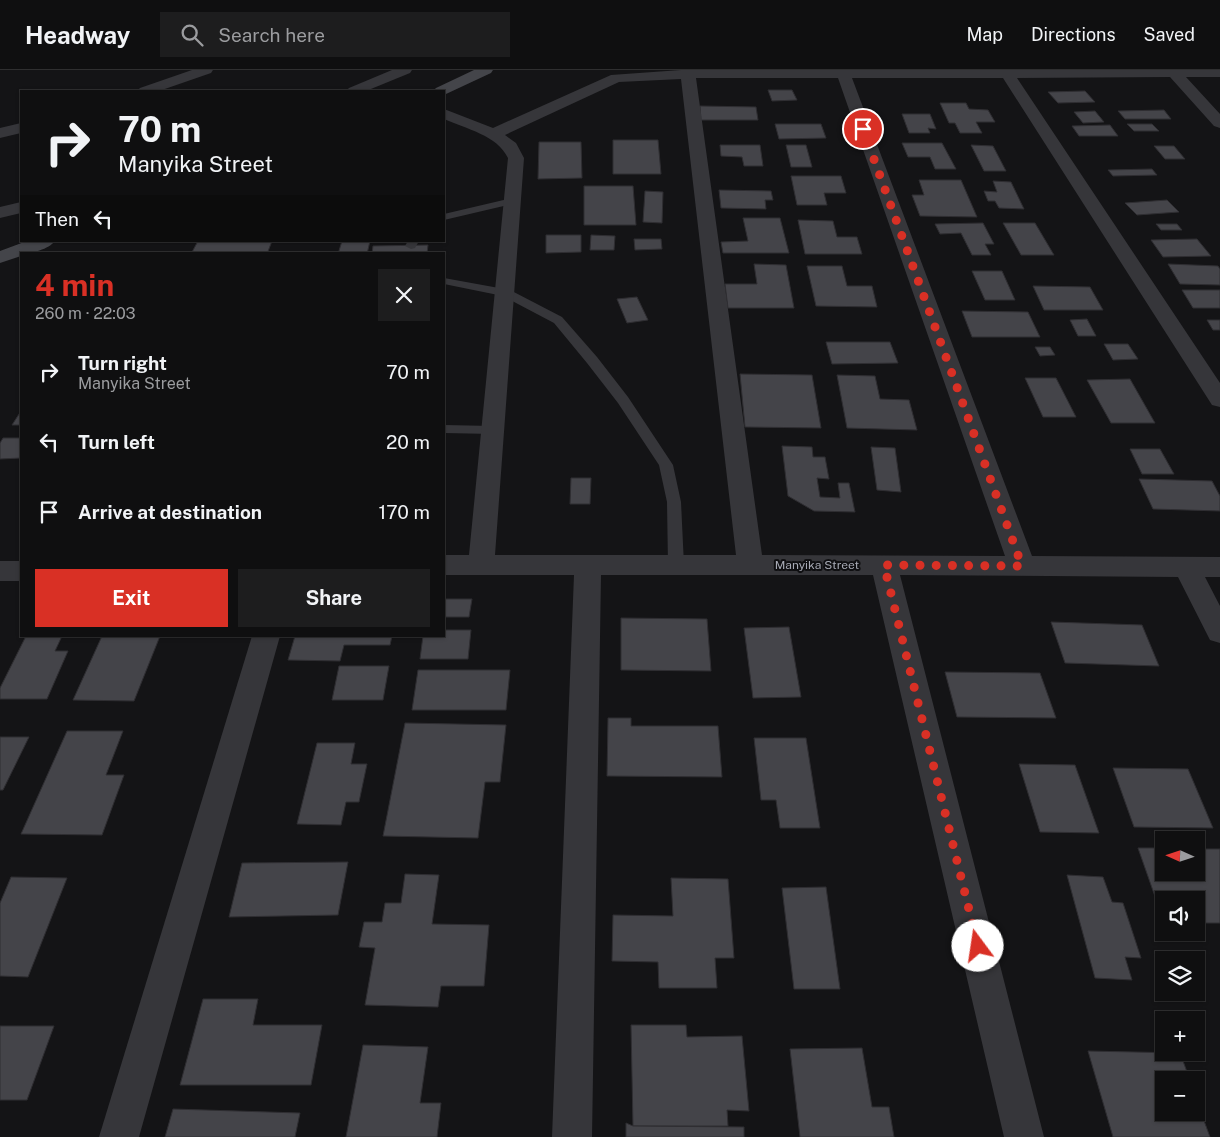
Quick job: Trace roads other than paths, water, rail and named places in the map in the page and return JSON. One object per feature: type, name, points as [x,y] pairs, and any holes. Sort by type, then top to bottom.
[{"type":"street","points":[[148,90],[206,70]]},
{"type":"street","points":[[356,90],[405,70]]},
{"type":"street","points":[[443,90],[486,70]]},
{"type":"street","points":[[603,70],[616,78]]},
{"type":"street","points":[[493,134],[616,78],[688,74],[843,72],[1220,73]]},
{"type":"street","points":[[843,72],[1022,566]]},
{"type":"street","points":[[1006,72],[1220,400]]},
{"type":"street","points":[[1173,72],[1220,123]]},
{"type":"street","points":[[688,74],[750,565]]},
{"type":"street","points":[[445,114],[493,134],[510,146],[516,158],[506,293],[481,565]]},
{"type":"street","points":[[0,133],[20,128]]},
{"type":"street","points":[[0,213],[20,206]]},
{"type":"street","points":[[0,257],[43,242]]},
{"type":"street","name":"Manyika Street","points":[[445,565],[1220,567]]},
{"type":"street","points":[[884,565],[1024,1137]]},
{"type":"street","points":[[572,1137],[588,566]]},
{"type":"street","points":[[1186,567],[1220,632]]},
{"type":"street","points":[[0,572],[20,571]]},
{"type":"street","points":[[119,1137],[266,637]]},
{"type":"lane","points":[[445,216],[512,201]]},
{"type":"lane","points":[[445,281],[506,293],[558,320],[623,400],[666,465],[674,502],[676,565]]},
{"type":"lane","points":[[445,430],[493,430]]}]
